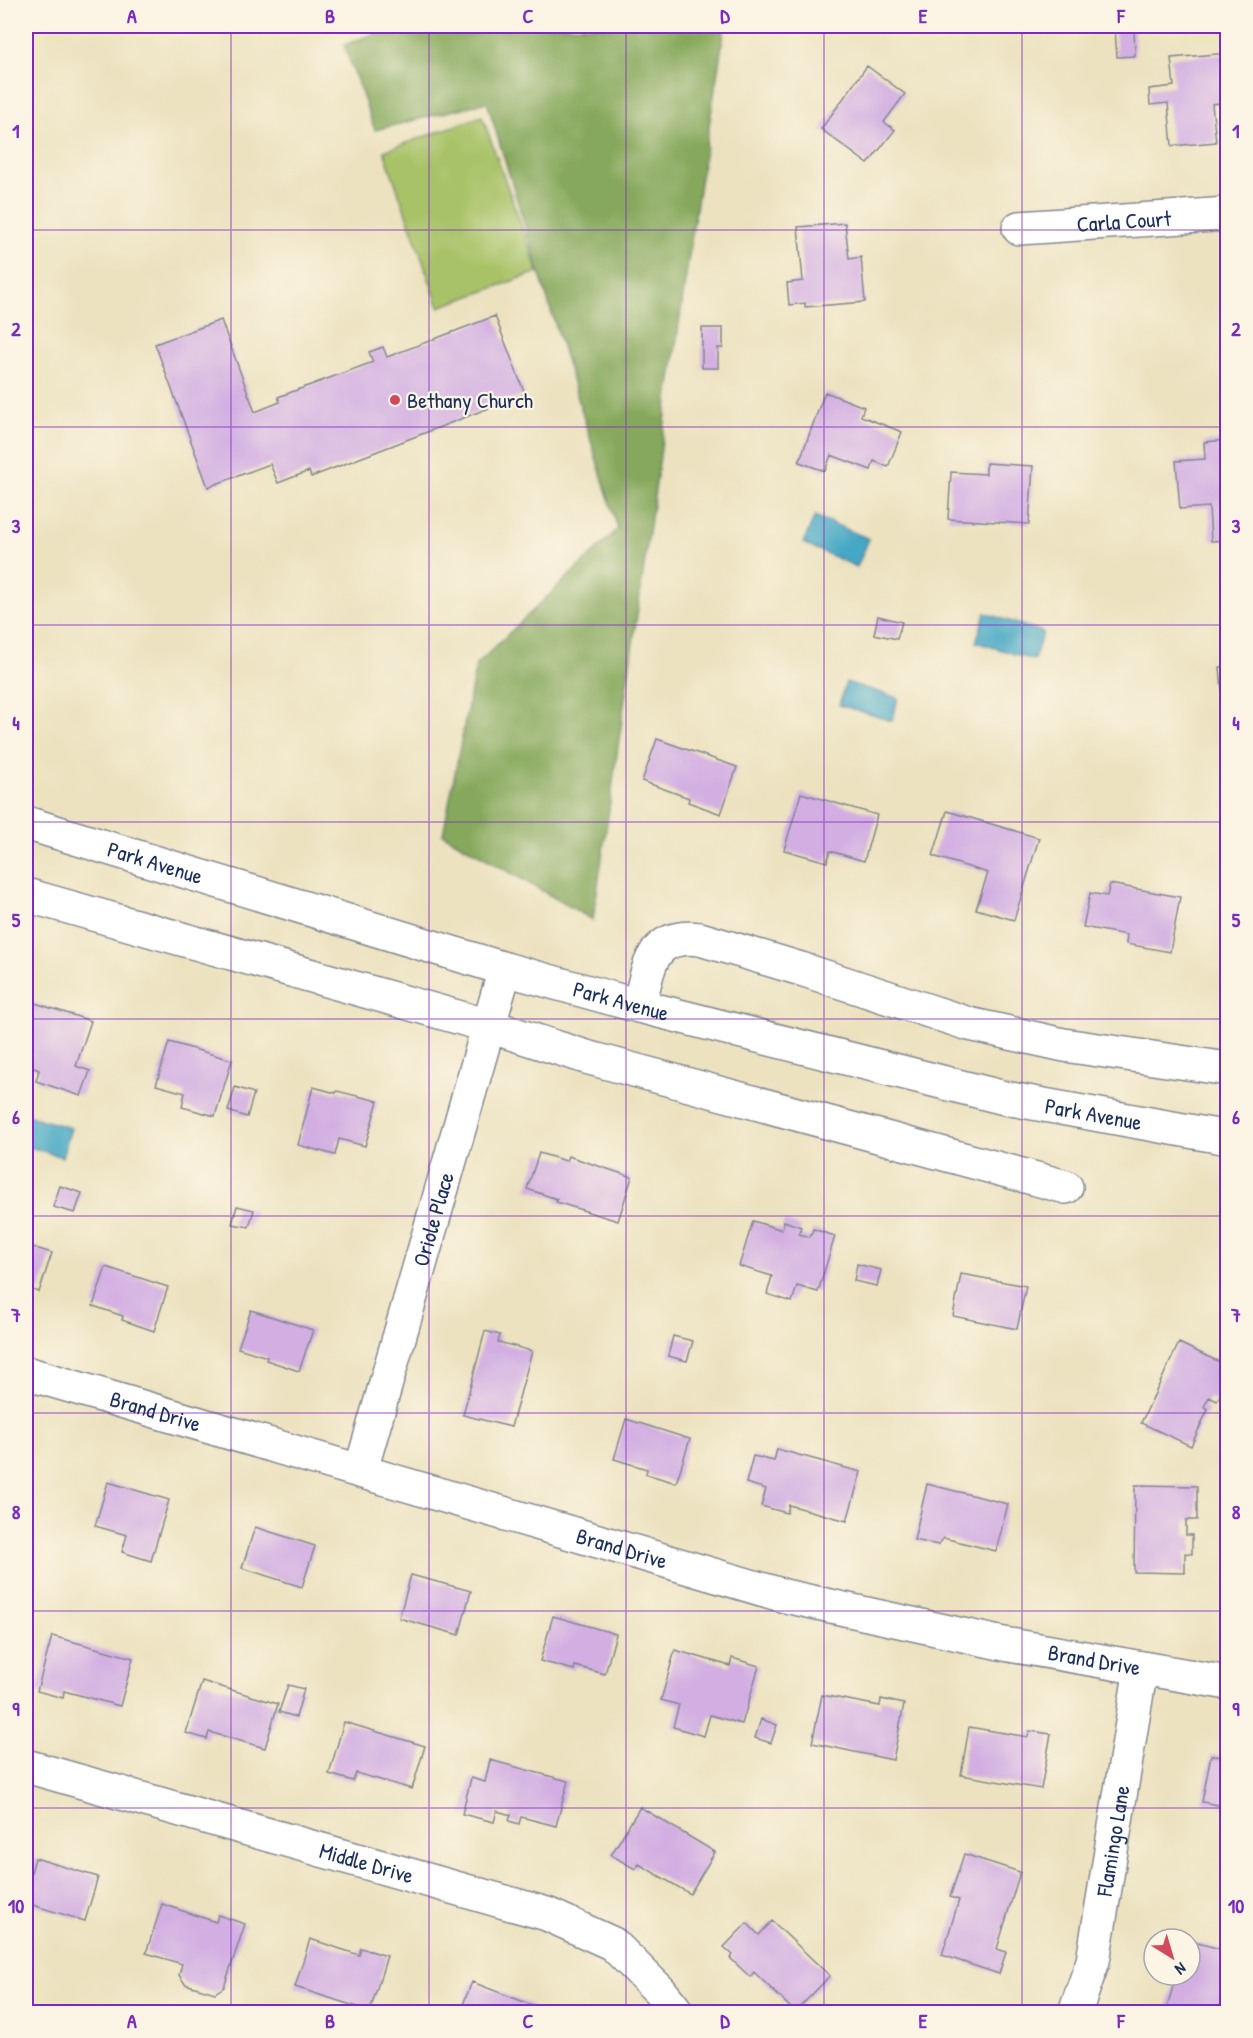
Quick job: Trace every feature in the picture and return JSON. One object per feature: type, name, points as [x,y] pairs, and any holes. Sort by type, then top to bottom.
[{"type":"street","name":"Carla Court","points":[[1019,228],[1227,214]]},
{"type":"street","name":"Park Avenue","points":[[26,824],[505,969],[639,1006],[1005,1098],[1227,1138]]},
{"type":"street","points":[[26,896],[489,1026],[586,1057],[1066,1187]]},
{"type":"street","points":[[639,1006],[651,958],[670,940],[684,937],[700,939],[790,966],[969,1024],[1064,1045],[1227,1069]]},
{"type":"street","name":"Oriole Place","points":[[361,1470],[505,969]]},
{"type":"street","name":"Brand Drive","points":[[26,1373],[785,1596],[1004,1644],[1227,1683]]},
{"type":"street","name":"Flamingo Lane","points":[[1075,2013],[1093,1961],[1142,1668]]},
{"type":"street","name":"Middle Drive","points":[[26,1766],[547,1914],[613,1944],[661,1992],[677,2013]]},
{"type":"green space","points":[[394,26],[725,26],[692,234],[593,920],[443,834],[476,665],[618,529],[487,102],[375,130],[344,45]]},
{"type":"green space","points":[[482,116],[538,272],[439,307],[384,151]]},
{"type":"water","points":[[815,516],[869,539],[857,567],[803,543]]},
{"type":"water","points":[[985,613],[1043,632],[1034,660],[976,642]]},
{"type":"water","points":[[846,682],[898,698],[892,721],[839,705]]},
{"type":"water","points":[[26,1115],[71,1128],[62,1157],[26,1146]]},
{"type":"building","points":[[1134,29],[1135,56],[1117,57],[1115,30]]},
{"type":"building","points":[[1228,53],[1228,102],[1212,104],[1216,142],[1172,146],[1168,103],[1150,105],[1149,89],[1174,86],[1171,58]]},
{"type":"building","points":[[867,66],[905,94],[884,122],[895,130],[868,164],[821,129]]},
{"type":"building","points":[[845,223],[849,259],[861,257],[865,302],[805,307],[805,303],[789,305],[787,283],[803,281],[798,227]]},
{"type":"building","name":"Bethany Church","points":[[495,316],[525,394],[311,477],[309,471],[278,483],[270,464],[208,487],[155,344],[221,320],[255,412],[280,402],[278,397],[373,362],[369,352],[383,347],[387,357]]},
{"type":"building","points":[[702,328],[723,328],[723,348],[718,348],[718,368],[702,368]]},
{"type":"building","points":[[825,392],[864,407],[861,416],[902,432],[888,467],[874,461],[871,470],[831,455],[825,471],[799,462]]},
{"type":"building","points":[[1228,440],[1228,540],[1211,541],[1209,507],[1180,509],[1176,461],[1205,459],[1204,442]]},
{"type":"building","points":[[986,463],[1033,466],[1029,524],[948,519],[951,472],[986,474]]},
{"type":"building","points":[[878,616],[902,622],[897,639],[874,634]]},
{"type":"building","points":[[1228,666],[1228,690],[1222,691],[1220,667]]},
{"type":"building","points":[[657,739],[737,767],[721,814],[688,802],[689,798],[642,781]]},
{"type":"building","points":[[801,793],[877,815],[864,861],[830,851],[827,862],[784,850]]},
{"type":"building","points":[[947,811],[1039,838],[1014,920],[976,909],[988,873],[933,856]]},
{"type":"building","points":[[1110,884],[1180,897],[1170,952],[1126,944],[1127,935],[1083,927],[1090,893],[1107,896]]},
{"type":"building","points":[[29,1001],[91,1021],[76,1066],[90,1071],[81,1096],[36,1081],[39,1070],[26,1065],[26,1011]]},
{"type":"building","points":[[169,1042],[232,1060],[215,1116],[182,1107],[185,1093],[156,1085]]},
{"type":"building","points":[[235,1087],[254,1093],[247,1117],[228,1111]]},
{"type":"building","points":[[313,1087],[378,1101],[365,1146],[339,1139],[335,1155],[298,1145]]},
{"type":"building","points":[[539,1153],[566,1161],[568,1156],[632,1177],[618,1221],[556,1202],[557,1199],[527,1189]]},
{"type":"building","points":[[60,1186],[82,1193],[75,1213],[53,1207]]},
{"type":"building","points":[[237,1206],[254,1210],[249,1227],[232,1224]]},
{"type":"building","points":[[753,1221],[782,1230],[784,1221],[801,1227],[799,1234],[810,1237],[813,1229],[835,1236],[818,1292],[797,1286],[792,1302],[767,1294],[772,1276],[739,1266]]},
{"type":"building","points":[[26,1245],[52,1253],[39,1292],[26,1288]]},
{"type":"building","points":[[857,1264],[881,1270],[877,1286],[854,1281]]},
{"type":"building","points":[[106,1267],[168,1287],[154,1331],[122,1320],[123,1316],[93,1306]]},
{"type":"building","points":[[961,1274],[1026,1286],[1017,1329],[953,1316]]},
{"type":"building","points":[[251,1310],[313,1330],[299,1371],[266,1360],[267,1357],[238,1348]]},
{"type":"building","points":[[485,1331],[500,1335],[498,1342],[532,1351],[511,1427],[463,1415]]},
{"type":"building","points":[[673,1336],[693,1341],[687,1361],[668,1356]]},
{"type":"building","points":[[1179,1343],[1228,1366],[1228,1380],[1217,1401],[1209,1397],[1204,1407],[1208,1409],[1191,1446],[1141,1423]]},
{"type":"building","points":[[626,1419],[690,1439],[676,1483],[646,1474],[647,1469],[614,1459]]},
{"type":"building","points":[[777,1449],[861,1472],[847,1521],[789,1505],[787,1513],[761,1506],[766,1489],[746,1483],[753,1456],[774,1461]]},
{"type":"building","points":[[108,1482],[169,1500],[151,1561],[122,1552],[127,1535],[95,1526]]},
{"type":"building","points":[[927,1484],[1008,1504],[996,1551],[944,1538],[938,1545],[914,1540]]},
{"type":"building","points":[[1135,1485],[1197,1486],[1197,1520],[1186,1520],[1186,1535],[1192,1535],[1192,1554],[1185,1553],[1185,1573],[1134,1572]]},
{"type":"building","points":[[255,1527],[315,1546],[302,1587],[242,1568]]},
{"type":"building","points":[[411,1575],[471,1591],[459,1635],[399,1618]]},
{"type":"building","points":[[553,1616],[616,1634],[605,1674],[575,1666],[574,1670],[540,1661]]},
{"type":"building","points":[[52,1636],[133,1658],[120,1706],[64,1691],[63,1698],[37,1691]]},
{"type":"building","points":[[675,1650],[730,1666],[732,1658],[759,1666],[742,1724],[710,1715],[704,1736],[673,1727],[679,1705],[661,1700]]},
{"type":"building","points":[[202,1681],[278,1704],[265,1748],[209,1732],[207,1739],[186,1733]]},
{"type":"building","points":[[288,1685],[304,1689],[296,1717],[279,1712]]},
{"type":"building","points":[[822,1695],[880,1706],[881,1699],[904,1704],[893,1760],[812,1743]]},
{"type":"building","points":[[761,1719],[777,1725],[771,1743],[755,1738]]},
{"type":"building","points":[[344,1722],[425,1746],[412,1789],[356,1773],[353,1781],[329,1774]]},
{"type":"building","points":[[969,1727],[1028,1737],[1029,1731],[1051,1734],[1041,1789],[961,1775]]},
{"type":"building","points":[[1211,1755],[1228,1758],[1228,1807],[1202,1802]]},
{"type":"building","points":[[490,1760],[568,1781],[556,1826],[521,1817],[519,1824],[509,1821],[511,1815],[497,1811],[494,1822],[462,1814],[471,1778],[485,1782]]},
{"type":"building","points":[[640,1807],[715,1852],[690,1894],[639,1864],[635,1869],[611,1855]]},
{"type":"building","points":[[964,1854],[1020,1872],[997,1949],[1006,1952],[999,1974],[942,1955],[959,1900],[950,1897]]},
{"type":"building","points":[[35,1858],[98,1877],[85,1921],[26,1903],[26,1891]]},
{"type":"building","points":[[162,1904],[216,1922],[218,1915],[245,1924],[224,1987],[215,1993],[185,1984],[179,1975],[182,1964],[146,1953]]},
{"type":"building","points":[[772,1921],[830,1976],[795,2012],[754,1972],[750,1977],[730,1958],[733,1955],[724,1947],[747,1923],[759,1935]]},
{"type":"building","points":[[310,1939],[359,1955],[361,1948],[387,1956],[370,2011],[295,1987]]},
{"type":"building","points":[[1202,1944],[1228,1951],[1226,2012],[1166,2012],[1173,1987],[1202,1987]]},
{"type":"building","points":[[472,1982],[532,2005],[529,2012],[460,2012]]},
{"type":"place","name":"Bethany Church","points":[[395,400]]}]
